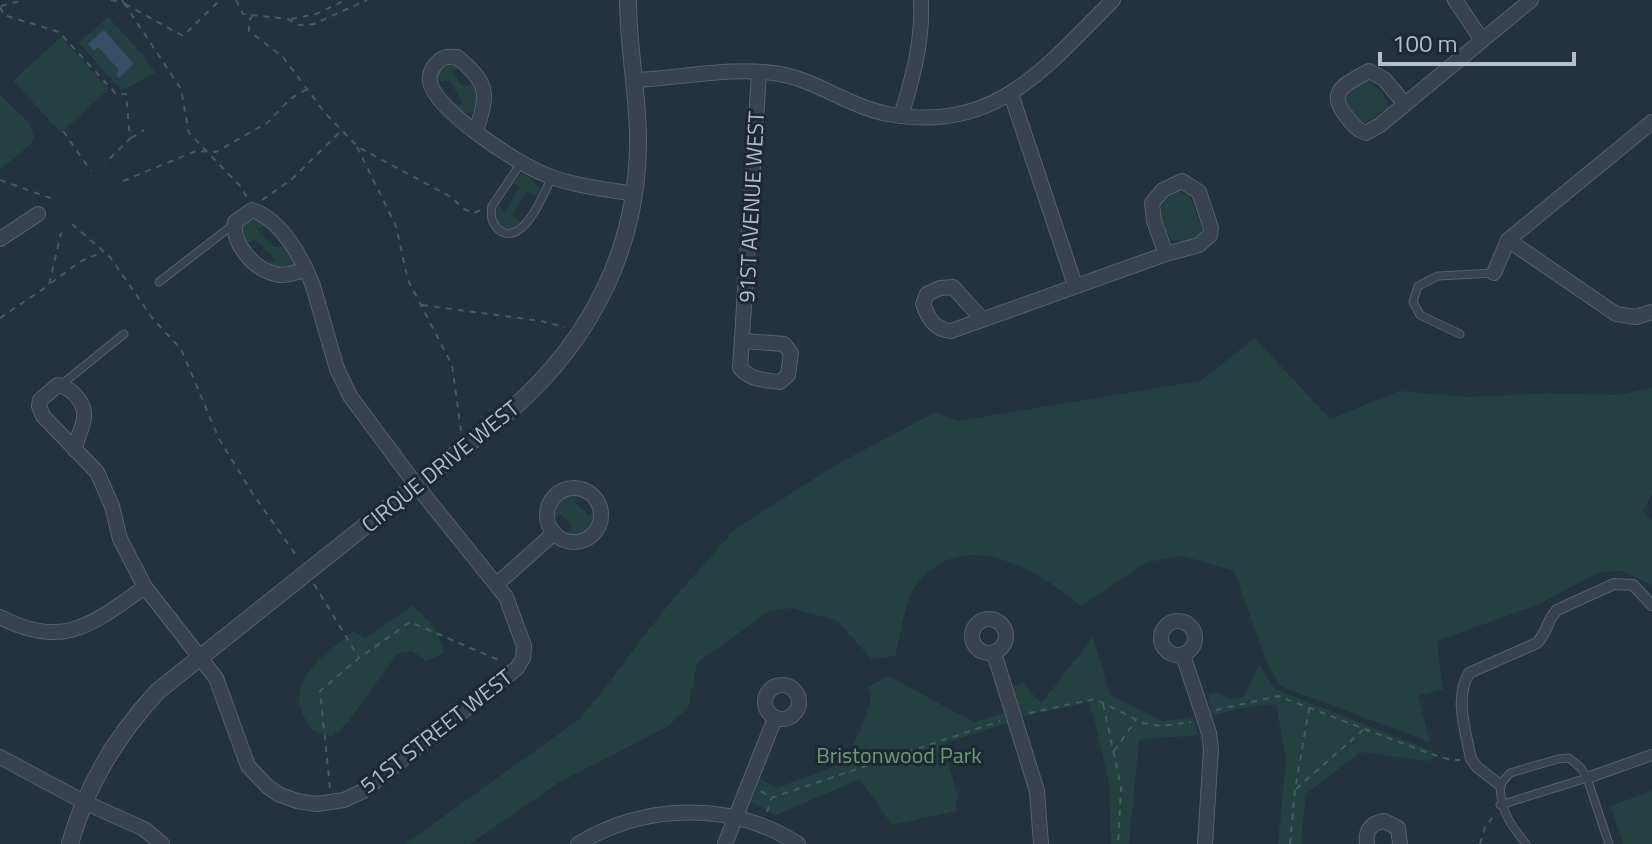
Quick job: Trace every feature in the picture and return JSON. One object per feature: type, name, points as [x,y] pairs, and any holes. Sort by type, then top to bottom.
[{"type":"street","name":"CIRQUE DRIVE WEST","points":[[70,844],[84,802],[104,762],[129,725],[158,691],[531,392],[565,356],[582,332],[615,269],[635,194],[638,134],[628,0]]},
{"type":"street","points":[[901,116],[916,69],[921,0]]},
{"type":"street","points":[[635,80],[759,73],[784,75],[866,108],[915,119],[962,113],[1011,94],[1039,75],[1113,0]]},
{"type":"street","points":[[1455,0],[1482,40]]},
{"type":"street","points":[[1405,104],[1384,79],[1369,71],[1338,92],[1336,99],[1357,130],[1366,133],[1380,125],[1531,0]]},
{"type":"street","points":[[476,131],[486,104],[481,84],[457,57],[448,56],[439,60],[430,73],[430,85],[453,114],[476,131],[521,163],[552,177],[635,194]]},
{"type":"street","name":"91ST AVENUE WEST","points":[[743,341],[759,73]]},
{"type":"street","points":[[1011,94],[1075,285]]},
{"type":"street","points":[[1494,273],[1508,240],[1652,122]]},
{"type":"street","points":[[982,319],[1199,245],[1210,235],[1211,228],[1199,192],[1182,181],[1163,190],[1152,203],[1154,221],[1166,254]]},
{"type":"street","points":[[306,269],[277,275],[260,267],[239,244],[234,233],[235,222],[255,211],[270,219],[302,258],[306,269],[337,369],[350,396],[416,485],[497,584],[513,611],[524,646],[520,663]]},
{"type":"street","points":[[0,239],[38,214]]},
{"type":"street","points":[[1508,240],[1616,314],[1636,317],[1652,312]]},
{"type":"street","points":[[75,450],[85,414],[76,395],[60,385],[45,394],[39,406],[47,420],[75,450],[97,472],[112,506],[120,539],[145,587],[200,657]]},
{"type":"street","points":[[497,584],[554,533]]},
{"type":"street","points":[[1500,785],[1471,759],[1461,705],[1469,673],[1537,643],[1545,636],[1551,617],[1557,610],[1614,584],[1633,585],[1652,605]]},
{"type":"street","points":[[0,617],[20,628],[64,632],[94,621],[145,587]]},
{"type":"street","points":[[994,653],[1037,791],[1041,844]]},
{"type":"street","points":[[1183,655],[1204,716],[1211,749],[1205,844]]},
{"type":"street","name":"51ST STREET WEST","points":[[200,657],[216,678],[248,766],[267,786],[297,801],[331,803],[363,791],[520,663]]},
{"type":"street","points":[[725,844],[775,718]]},
{"type":"street","points":[[1587,778],[1652,755]]},
{"type":"street","points":[[0,757],[84,802],[144,829],[162,844]]},
{"type":"street","points":[[578,844],[617,825],[650,816],[702,812],[763,826],[798,844]]},
{"type":"street","points":[[1367,844],[1369,829],[1384,821],[1398,828],[1400,844]]},
{"type":"lane","points":[[521,163],[492,206],[490,214],[501,232],[513,234],[522,229],[552,177]]},
{"type":"lane","points":[[159,282],[235,222]]},
{"type":"lane","points":[[1460,334],[1420,315],[1413,302],[1418,286],[1438,276],[1494,273]]},
{"type":"lane","points":[[60,385],[124,334]]},
{"type":"lane","points":[[1526,844],[1500,805],[1500,785],[1510,773],[1569,758],[1587,778],[1609,844]]},
{"type":"lane","points":[[1500,805],[1587,778]]},
{"type":"path","points":[[24,0],[0,7],[4,15],[59,32],[116,94],[126,94],[130,139]]},
{"type":"path","points":[[111,0],[123,2],[183,36],[220,0]]},
{"type":"path","points":[[236,0],[243,14],[288,19],[316,14],[346,0]]},
{"type":"path","points":[[288,19],[299,25],[314,24],[367,0]]},
{"type":"path","points":[[123,2],[181,89],[189,133],[242,188],[255,211],[263,198],[291,180],[342,130]]},
{"type":"path","points":[[253,15],[249,21],[249,31],[283,57],[356,144],[451,197],[464,209],[474,213],[492,206]]},
{"type":"path","points":[[123,181],[196,151],[216,152],[258,129],[290,99],[308,89]]},
{"type":"path","points":[[105,163],[144,130]]},
{"type":"path","points":[[63,131],[91,171]]},
{"type":"path","points":[[356,144],[396,226],[408,280],[452,365],[463,448]]},
{"type":"path","points":[[0,180],[56,200]]},
{"type":"path","points":[[72,224],[105,251],[153,319],[181,349],[219,439],[307,572],[359,658]]},
{"type":"path","points":[[49,285],[61,233]]},
{"type":"path","points":[[0,318],[81,261],[105,251]]},
{"type":"path","points":[[420,304],[541,321],[582,332]]},
{"type":"path","points":[[331,803],[320,691],[359,658],[410,622],[520,663]]},
{"type":"path","points":[[771,798],[1014,716],[1095,699],[1136,720],[1161,726],[1278,696],[1451,760],[1471,759]]},
{"type":"path","points":[[1103,703],[1121,787],[1118,844]]},
{"type":"path","points":[[1290,844],[1295,790],[1309,708]]},
{"type":"path","points":[[1114,752],[1136,720]]},
{"type":"path","points":[[1295,790],[1364,729]]},
{"type":"path","points":[[749,784],[771,798]]},
{"type":"path","points":[[763,826],[771,798]]},
{"type":"path","points":[[1480,844],[1485,827],[1492,818]]},
{"type":"green space","points":[[108,17],[156,72],[122,91],[79,43]]},
{"type":"green space","points":[[61,37],[109,89],[61,133],[13,81]]},
{"type":"green space","points":[[452,61],[462,67],[452,71],[463,87],[476,82],[480,88],[476,109],[471,113],[457,111],[450,105],[463,104],[450,81],[435,81],[437,68]]},
{"type":"green space","points":[[1368,81],[1381,92],[1388,108],[1366,123],[1360,121],[1344,100],[1345,94],[1361,82]]},
{"type":"green space","points":[[0,95],[29,123],[34,137],[31,144],[0,170]]},
{"type":"green space","points":[[522,173],[539,188],[538,198],[527,191],[512,216],[523,223],[513,229],[503,228],[496,218],[496,210],[498,206],[505,211],[520,187],[513,183]]},
{"type":"green space","points":[[1179,192],[1189,195],[1202,227],[1201,234],[1189,243],[1172,240],[1161,219],[1165,201]]},
{"type":"green space","points":[[251,217],[269,224],[256,229],[274,247],[287,245],[296,259],[290,270],[261,265],[275,260],[256,240],[244,244],[240,225]]},
{"type":"green space","points":[[1255,338],[1330,419],[1399,391],[1470,397],[1549,393],[1615,395],[1652,388],[1652,494],[1643,511],[1652,520],[1652,585],[1622,571],[1600,572],[1537,605],[1437,641],[1443,689],[1418,696],[1430,742],[1280,686],[1265,658],[1234,571],[1183,556],[1147,562],[1081,606],[1041,577],[1019,566],[974,555],[952,558],[931,570],[910,595],[895,656],[871,659],[838,621],[791,608],[768,612],[697,663],[688,708],[667,727],[558,783],[470,844],[405,844],[581,718],[669,604],[735,529],[839,463],[936,412],[957,421],[1200,381]]},
{"type":"green space","points":[[571,493],[579,493],[575,502],[588,515],[595,512],[596,515],[590,530],[576,536],[565,535],[572,527],[561,514],[552,519],[557,502]]},
{"type":"green space","points":[[412,606],[432,626],[444,653],[426,661],[412,651],[397,654],[348,722],[332,737],[312,730],[301,710],[300,695],[308,673],[316,663],[354,631],[365,638]]},
{"type":"green space","name":"Bristonwood Park","points":[[1093,637],[1110,695],[1163,721],[1193,717],[1198,735],[1139,740],[1129,844],[1111,844],[1109,782],[1090,702],[1021,717],[1013,687],[1023,682],[1041,704]]},
{"type":"green space","points":[[1259,664],[1275,689],[1432,751],[1435,757],[1428,761],[1360,752],[1306,794],[1301,844],[1278,844],[1286,760],[1276,704],[1212,716],[1207,695],[1215,692],[1230,699],[1243,697]]},
{"type":"green space","name":"Bristonwood Park","points":[[888,676],[974,722],[1004,713],[1007,723],[943,744],[957,794],[956,811],[892,825],[860,779],[776,815],[751,802],[760,778],[777,788],[843,763],[860,731],[871,700],[868,687]]},
{"type":"green space","points":[[1652,791],[1652,844],[1623,844],[1611,806]]},
{"type":"water","points":[[104,30],[134,64],[119,78],[116,74],[119,70],[98,47],[94,51],[88,44]]}]
